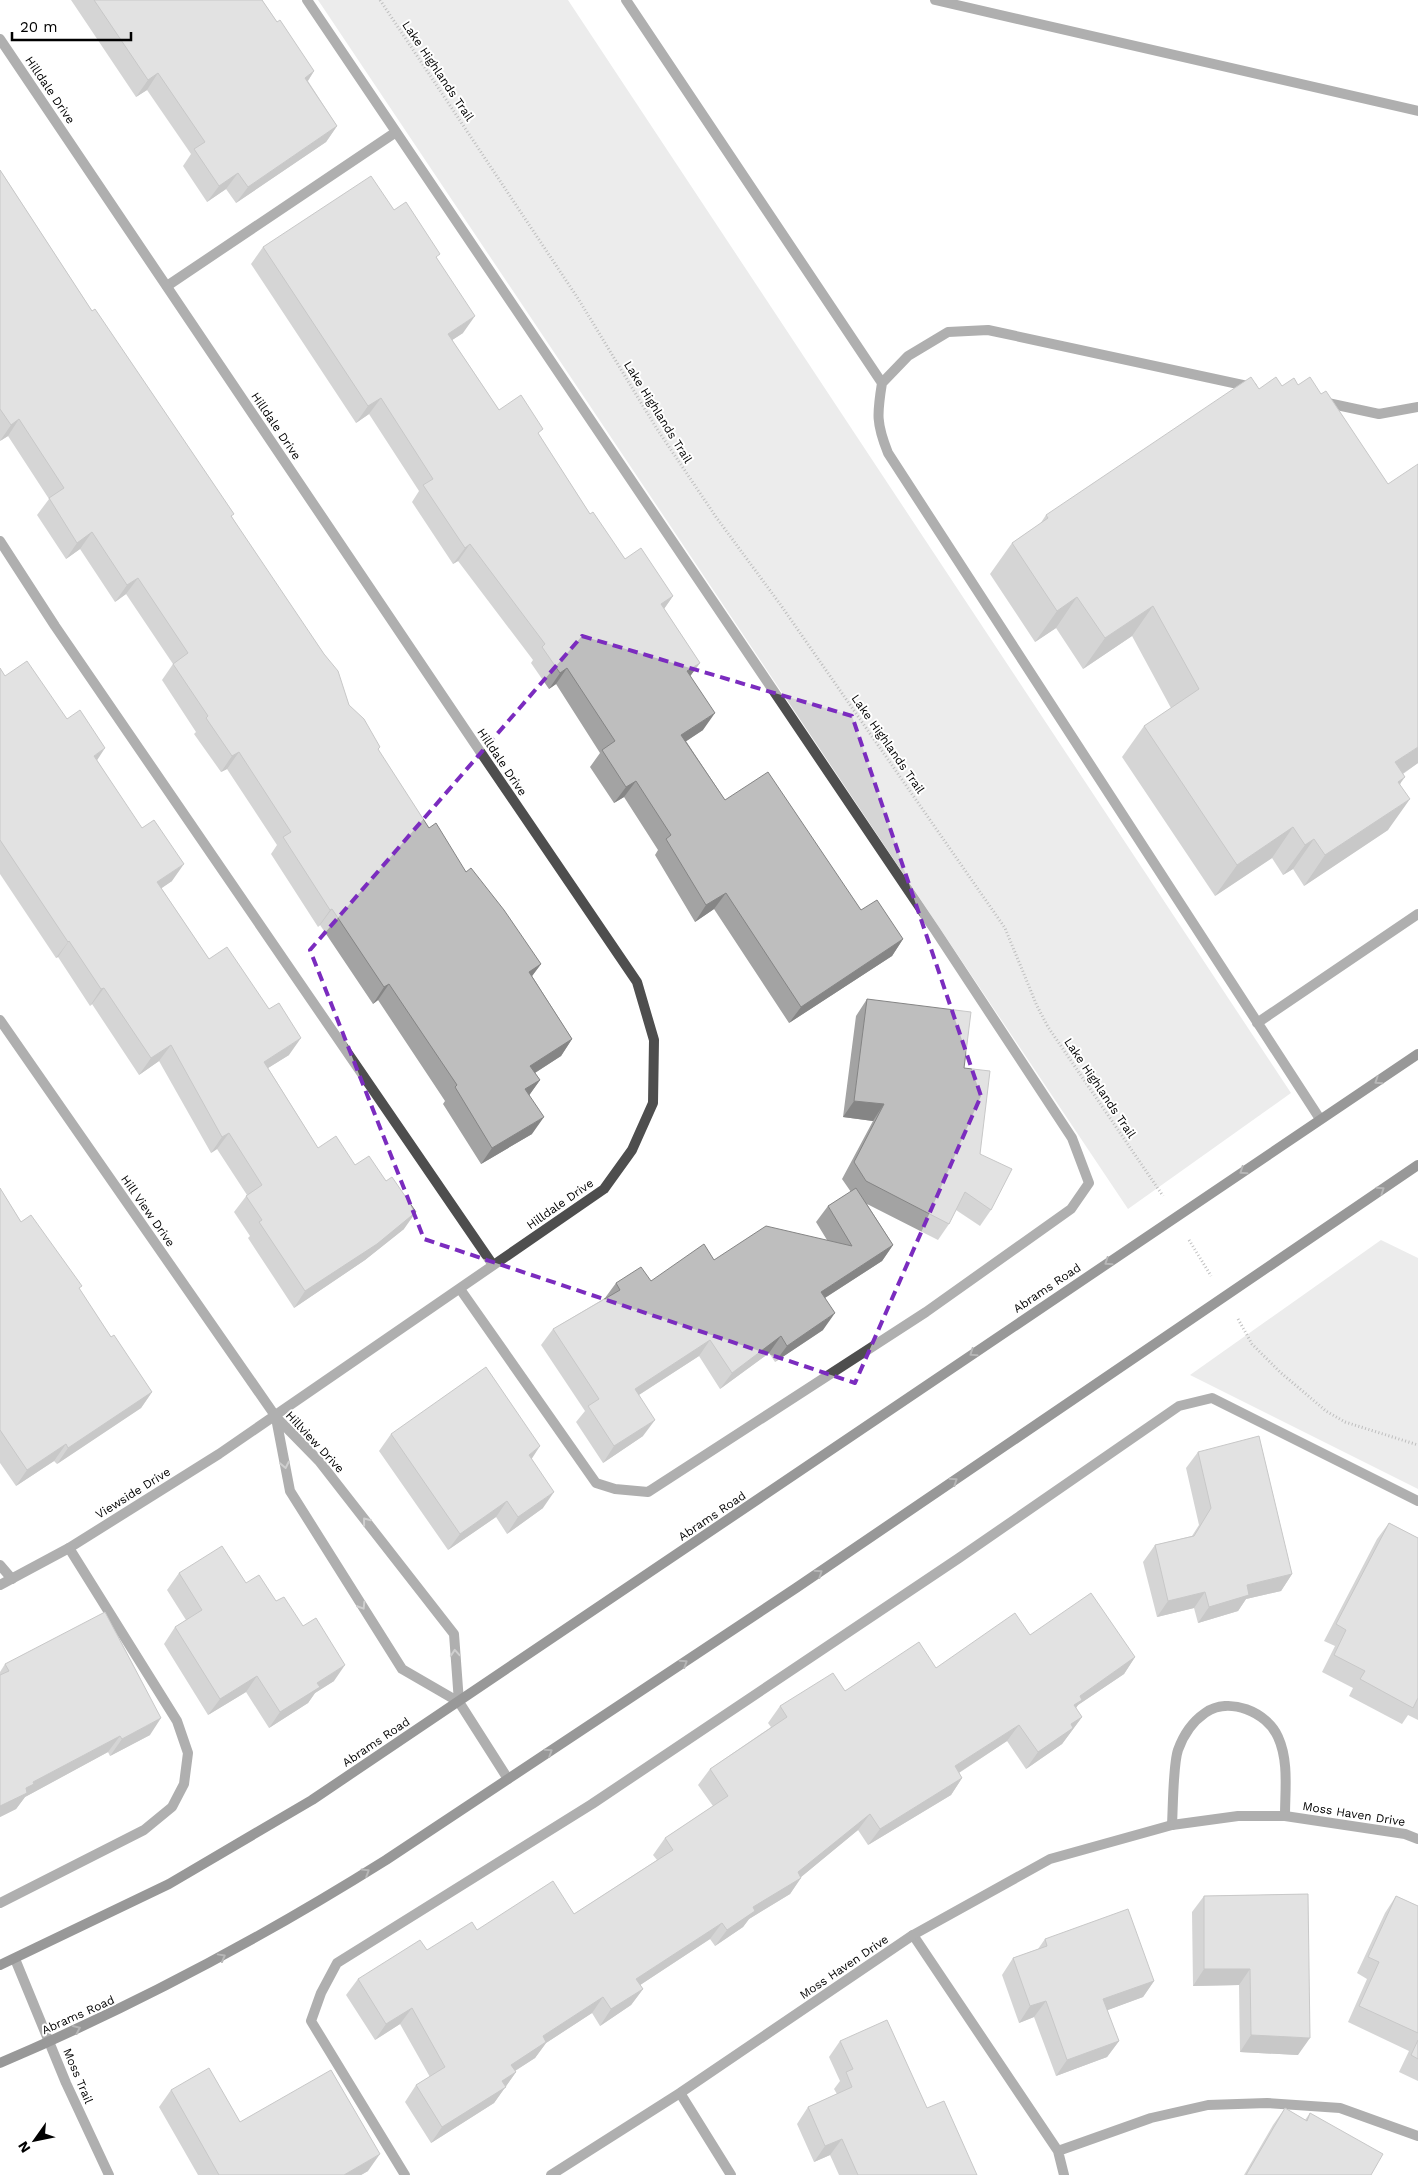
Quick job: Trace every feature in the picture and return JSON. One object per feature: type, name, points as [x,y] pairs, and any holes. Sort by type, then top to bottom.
[{"type":"main road","name":"Abrams Road","points":[[0,1965],[169,1884],[312,1800],[1418,1054]]},
{"type":"main road","name":"Abrams Road","points":[[0,2063],[139,2001],[248,1943],[378,1865],[796,1588],[1418,1165]]},
{"type":"street","points":[[307,0],[935,930],[1072,1138],[1089,1183],[1071,1209],[926,1312],[648,1492],[615,1489],[596,1483],[460,1289]]},
{"type":"street","points":[[626,0],[882,382]]},
{"type":"street","points":[[935,0],[1418,111]]},
{"type":"street","name":"Hilldale Drive","points":[[0,39],[469,736],[637,982],[654,1040],[653,1103],[632,1150],[604,1189],[276,1417]]},
{"type":"street","points":[[167,286],[396,132]]},
{"type":"street","points":[[1264,389],[988,330],[948,332],[908,356],[882,382],[877,410],[879,430],[888,453],[1320,1119]]},
{"type":"street","points":[[1312,400],[1379,414],[1418,407]]},
{"type":"street","points":[[0,541],[54,626],[493,1265]]},
{"type":"street","points":[[1257,1023],[1418,914]]},
{"type":"street","name":"Hill View Drive","points":[[0,1020],[276,1417]]},
{"type":"street","points":[[405,2175],[311,2021],[320,1993],[337,1963],[592,1804],[959,1558],[1179,1406],[1212,1398],[1418,1500]]},
{"type":"street","name":"Viewside Drive","points":[[0,1585],[68,1548],[276,1417]]},
{"type":"street","name":"Hillview Drive","points":[[276,1417],[290,1491],[402,1669],[459,1702],[508,1779]]},
{"type":"street","name":"Hillview Drive","points":[[276,1417],[318,1461],[454,1634],[459,1702]]},
{"type":"street","points":[[0,1903],[144,1830],[172,1808],[184,1784],[188,1753],[177,1721],[68,1548]]},
{"type":"street","points":[[0,1565],[12,1579]]},
{"type":"street","name":"Moss Haven Drive","points":[[1172,1825],[1178,1751],[1189,1728],[1206,1712],[1233,1705],[1260,1715],[1278,1736],[1285,1761],[1285,1816]]},
{"type":"street","name":"Moss Haven Drive","points":[[551,2175],[680,2093],[913,1936],[1050,1859],[1172,1825],[1238,1816],[1285,1816],[1405,1834],[1418,1838]]},
{"type":"street","points":[[913,1936],[1058,2152],[1064,2175]]},
{"type":"street","name":"Moss Trail","points":[[15,1959],[49,2042],[109,2175]]},
{"type":"street","points":[[680,2093],[731,2175]]},
{"type":"street","points":[[1058,2152],[1152,2118],[1218,2104],[1267,2103],[1340,2108],[1418,2136]]},
{"type":"path","name":"Lake Highlands Trail","points":[[380,0],[579,300],[657,429],[716,517],[786,612],[1005,928],[1037,1006],[1048,1027],[1159,1188],[1252,1344],[1280,1372],[1326,1411],[1344,1422],[1418,1445]]},
{"type":"highlighted area","points":[[582,636],[852,716],[981,1096],[855,1383],[424,1239],[310,950]]},
{"type":"shaded area","points":[[318,0],[568,0],[1291,1093],[1128,1209]]},
{"type":"shaded area","points":[[1381,1240],[1418,1258],[1418,1489],[1190,1375]]},
{"type":"building","points":[[94,0],[262,0],[277,22],[280,20],[314,71],[305,78],[337,126],[248,187],[238,173],[219,186],[194,149],[205,142],[158,73],[148,80]]},
{"type":"building","points":[[0,170],[92,311],[95,309],[234,514],[231,516],[324,654],[338,671],[349,705],[364,719],[380,747],[378,749],[429,828],[436,823],[466,872],[471,868],[504,910],[541,964],[529,972],[572,1039],[530,1066],[540,1080],[525,1089],[544,1117],[492,1148],[455,1087],[457,1085],[389,984],[384,987],[332,909],[330,910],[283,837],[291,832],[239,752],[232,756],[206,718],[208,716],[173,664],[188,653],[138,578],[127,585],[92,532],[77,543],[49,498],[64,488],[19,419],[11,425],[0,409]]},
{"type":"building","points":[[371,176],[394,210],[406,202],[440,254],[436,257],[475,316],[448,334],[499,410],[521,395],[543,429],[538,433],[590,514],[593,512],[625,559],[641,548],[673,596],[661,604],[700,663],[687,671],[715,713],[681,735],[725,800],[768,772],[861,910],[877,900],[903,939],[801,1007],[726,893],[706,905],[666,839],[671,835],[636,781],[626,787],[602,750],[615,741],[567,668],[560,673],[542,647],[545,644],[470,544],[465,548],[423,485],[433,479],[381,398],[368,406],[263,247]]},
{"type":"building","points":[[1251,377],[1259,389],[1276,377],[1282,386],[1294,378],[1298,385],[1310,377],[1321,394],[1326,391],[1388,484],[1418,464],[1418,747],[1395,762],[1405,777],[1398,782],[1410,799],[1325,855],[1314,839],[1305,845],[1293,827],[1237,865],[1144,726],[1199,689],[1153,606],[1105,638],[1077,597],[1057,611],[1012,543],[1048,518],[1046,515]]},
{"type":"building","points":[[27,661],[67,719],[80,710],[105,748],[94,756],[142,828],[154,820],[184,864],[157,882],[209,959],[227,947],[269,1009],[279,1003],[301,1038],[264,1062],[318,1148],[336,1136],[355,1165],[369,1156],[386,1181],[392,1177],[416,1212],[377,1244],[305,1291],[259,1222],[262,1220],[246,1196],[262,1185],[229,1133],[222,1137],[171,1045],[151,1058],[104,988],[101,989],[68,942],[0,840],[0,668],[5,676]]},
{"type":"building","points":[[867,999],[971,1012],[964,1068],[990,1071],[980,1154],[1012,1169],[991,1210],[965,1192],[949,1224],[866,1181],[854,1162],[884,1104],[854,1101]]},
{"type":"building","points":[[0,1188],[21,1222],[31,1215],[82,1286],[79,1288],[111,1337],[114,1335],[152,1392],[68,1448],[66,1444],[27,1470],[0,1430]]},
{"type":"building","points":[[856,1188],[893,1245],[821,1292],[835,1313],[787,1346],[781,1336],[732,1373],[710,1340],[635,1389],[655,1420],[614,1446],[588,1406],[599,1399],[553,1329],[620,1290],[616,1283],[641,1267],[651,1281],[704,1244],[714,1260],[766,1226],[852,1246],[828,1206]]},
{"type":"building","points":[[486,1367],[540,1446],[529,1455],[554,1492],[518,1517],[507,1501],[460,1534],[391,1434]]},
{"type":"building","points":[[1259,1436],[1292,1574],[1247,1585],[1249,1595],[1209,1607],[1205,1592],[1168,1601],[1155,1545],[1194,1536],[1211,1508],[1198,1452]]},
{"type":"building","points":[[1389,1523],[1418,1538],[1418,1698],[1413,1708],[1360,1679],[1365,1671],[1334,1655],[1346,1630],[1336,1624]]},
{"type":"building","points":[[222,1546],[246,1583],[259,1575],[276,1601],[284,1597],[303,1626],[316,1618],[345,1665],[317,1683],[320,1687],[280,1712],[257,1676],[220,1699],[175,1627],[202,1610],[179,1573]]},
{"type":"building","points":[[1091,1593],[1135,1657],[1080,1696],[1082,1700],[1074,1705],[1082,1717],[1071,1724],[1073,1728],[1038,1752],[1019,1725],[955,1766],[962,1778],[880,1829],[870,1814],[798,1872],[801,1878],[753,1907],[755,1911],[727,1930],[722,1923],[636,1979],[643,1989],[611,2009],[603,1997],[543,2036],[546,2042],[511,2065],[516,2072],[502,2081],[506,2087],[442,2127],[416,2085],[445,2067],[412,2008],[386,2024],[358,1979],[420,1940],[427,1950],[472,1922],[477,1930],[553,1881],[574,1914],[673,1850],[665,1838],[728,1796],[710,1769],[787,1717],[780,1706],[833,1673],[845,1691],[919,1642],[936,1668],[1015,1613],[1030,1635]]},
{"type":"building","points":[[105,1612],[161,1718],[122,1739],[120,1736],[33,1782],[34,1784],[26,1788],[27,1793],[0,1806],[0,1675],[9,1671],[5,1664]]},
{"type":"building","points":[[1308,1894],[1310,2038],[1251,2035],[1250,1969],[1204,1969],[1204,1896]]},
{"type":"building","points":[[1396,1896],[1418,1906],[1418,2033],[1359,2006],[1379,1962],[1368,1957]]},
{"type":"building","points":[[1128,1909],[1154,1981],[1103,1999],[1119,2041],[1067,2060],[1046,2001],[1030,2006],[1013,1958],[1047,1946],[1045,1939]]},
{"type":"building","points":[[887,2020],[927,2108],[944,2101],[977,2175],[858,2175],[842,2139],[825,2146],[808,2107],[852,2087],[846,2072],[853,2069],[840,2041]]},
{"type":"building","points":[[1418,2040],[1418,2059],[1411,2055]]},
{"type":"building","points":[[209,2068],[240,2122],[331,2070],[380,2154],[344,2175],[219,2175],[171,2090]]},
{"type":"building","points":[[1285,2108],[1307,2121],[1310,2113],[1383,2154],[1371,2175],[1246,2175]]}]
